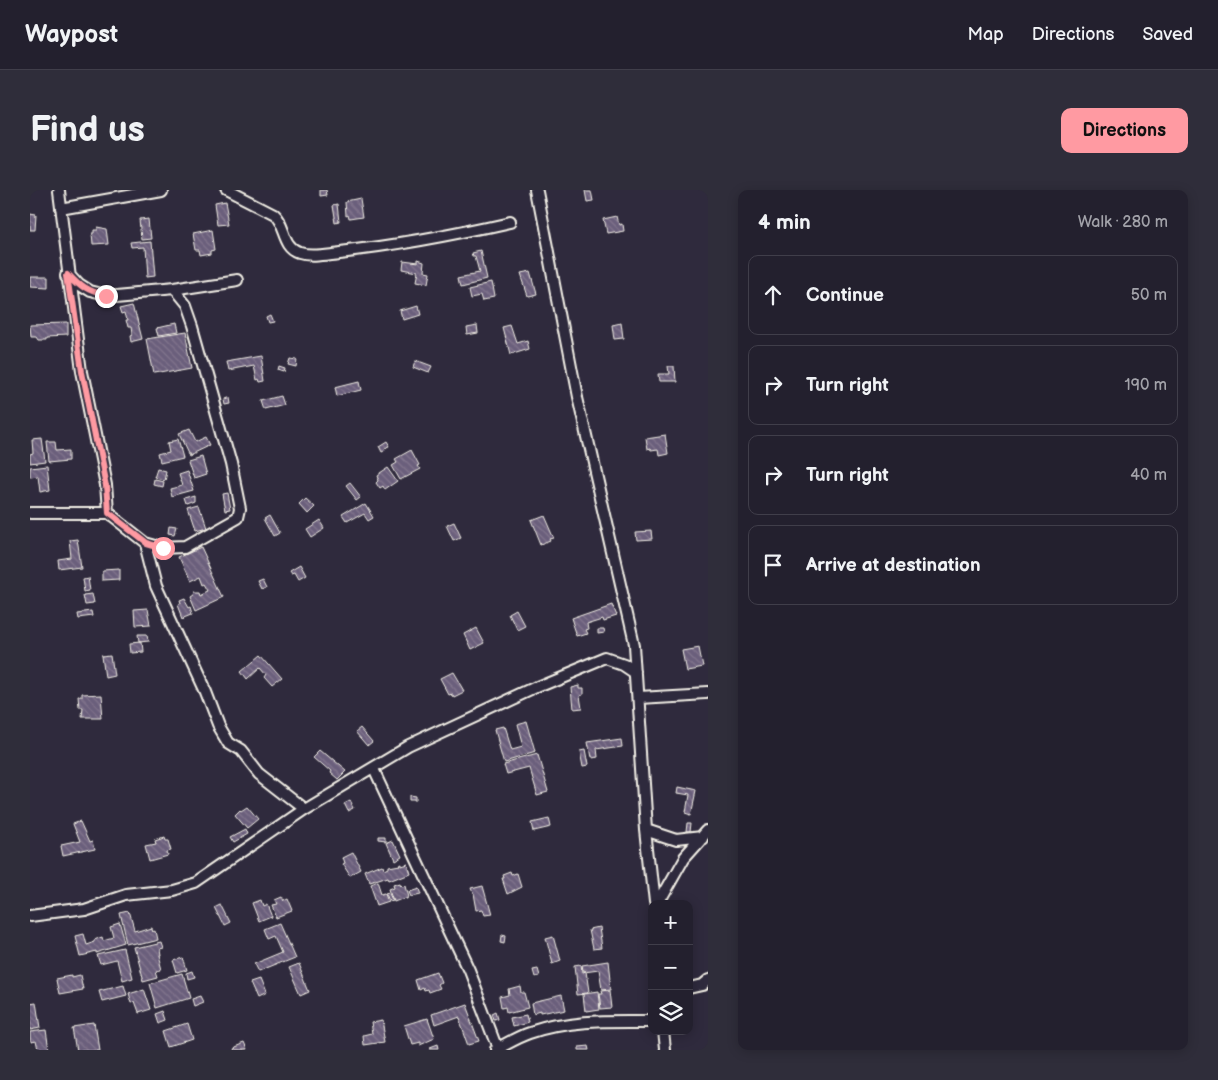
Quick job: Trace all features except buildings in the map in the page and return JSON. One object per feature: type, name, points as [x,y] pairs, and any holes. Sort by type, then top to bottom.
[{"type":"street","points":[[59,190],[68,273],[82,371],[105,486],[107,513]]},
{"type":"street","points":[[61,208],[161,190]]},
{"type":"street","points":[[226,190],[273,214],[280,220],[291,248],[301,254],[371,248],[510,222]]},
{"type":"street","points":[[537,190],[577,397],[634,645],[646,830],[655,900]]},
{"type":"street","points":[[68,273],[79,285],[90,292],[106,296],[172,290],[236,280]]},
{"type":"street","points":[[30,513],[107,513],[146,543],[163,548],[185,547],[238,517],[240,508],[231,464],[192,326],[184,306],[172,290]]},
{"type":"street","points":[[146,543],[156,586],[205,692],[218,726],[228,743],[241,751],[259,774],[304,809]]},
{"type":"street","points":[[30,916],[84,909],[126,895],[172,890],[196,883],[304,809],[408,748],[537,687],[607,658],[624,664],[636,672]]},
{"type":"street","points":[[638,698],[708,694]]},
{"type":"street","points":[[374,769],[468,970],[497,1049],[528,1033],[566,1023],[648,1021]]},
{"type":"street","points":[[646,830],[676,840],[706,834]]},
{"type":"street","points":[[657,900],[683,858],[706,834]]},
{"type":"street","points":[[693,987],[702,985],[708,980]]},
{"type":"street","points":[[663,1035],[665,1050]]},
{"type":"route","points":[[106,296],[90,292],[79,285],[68,273],[82,371],[105,486],[107,513],[146,543],[163,548]]}]
